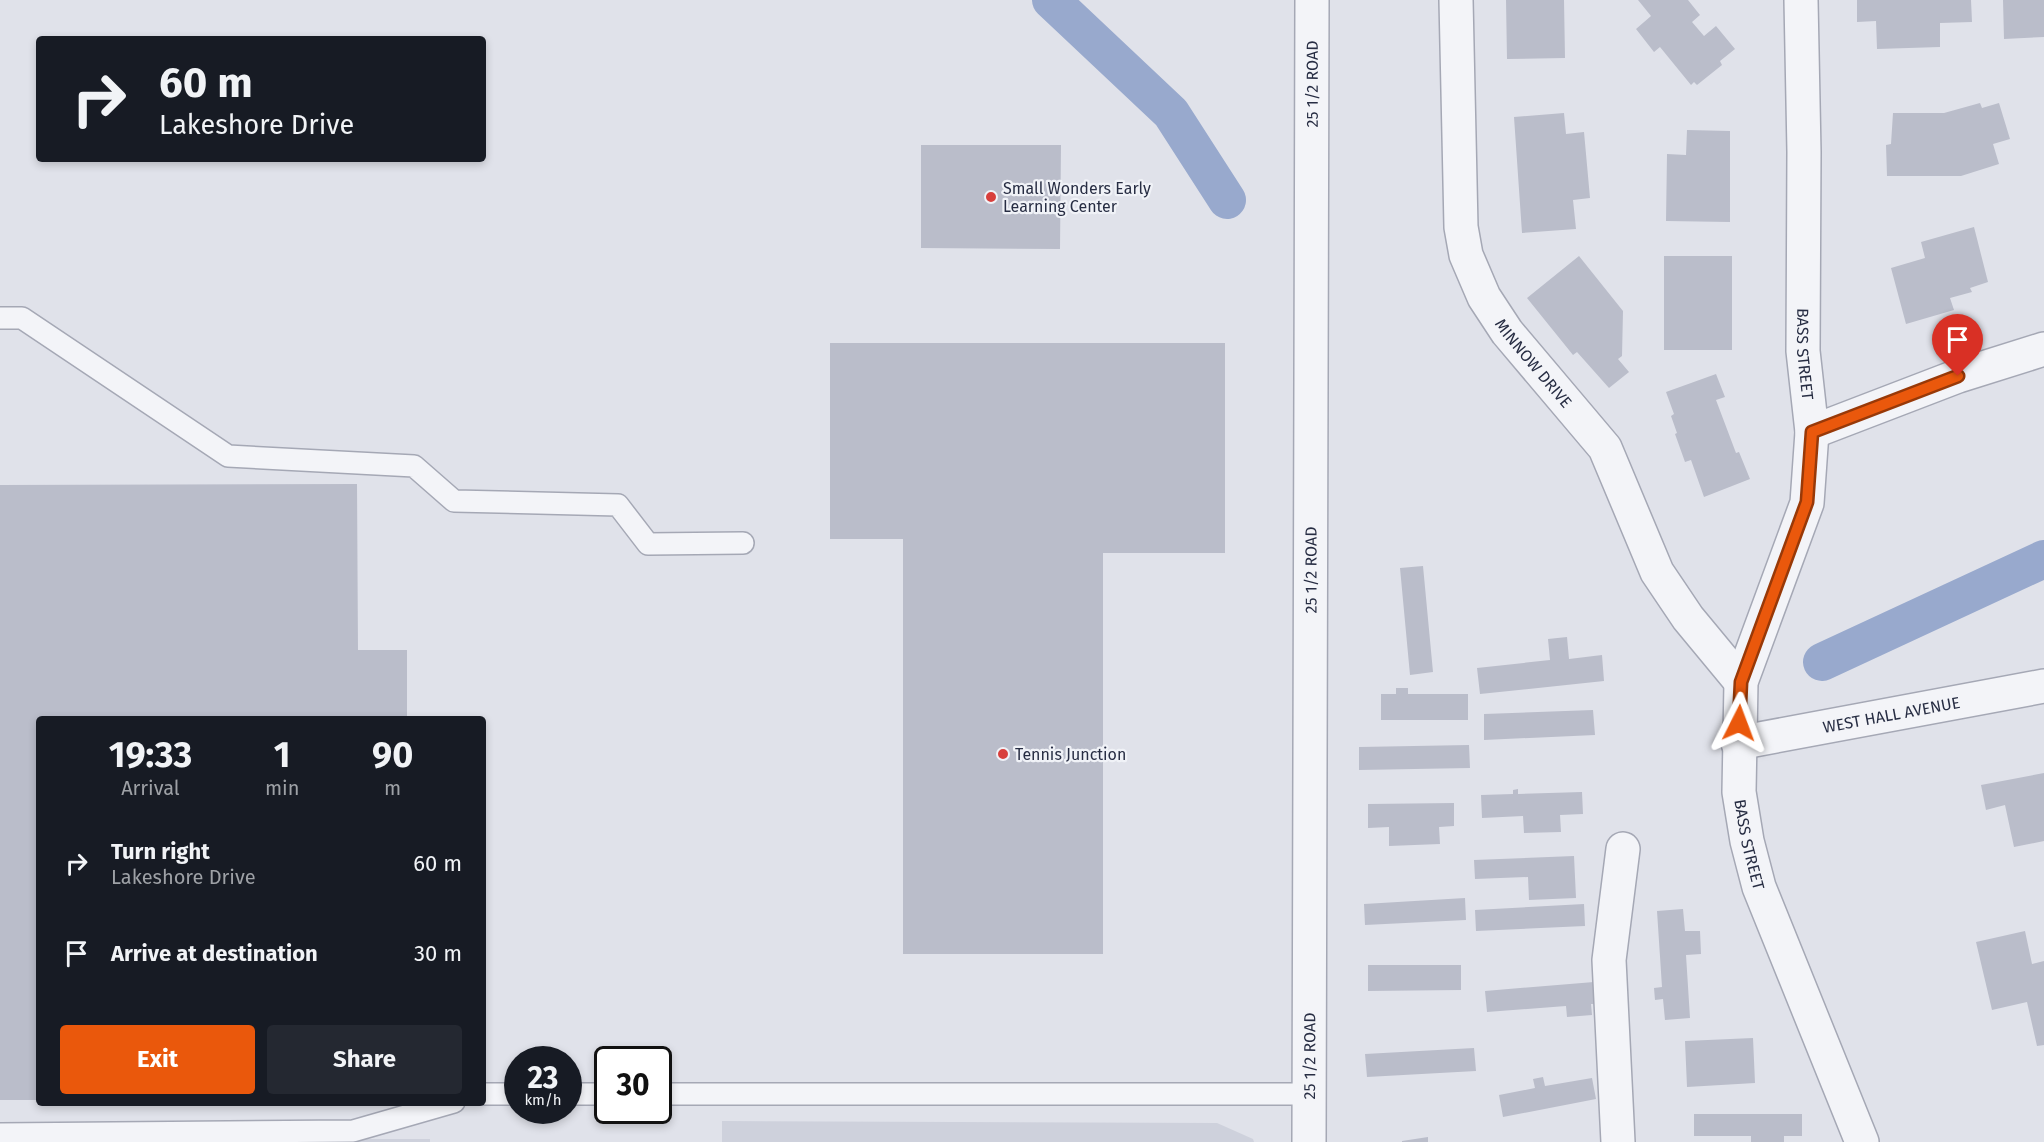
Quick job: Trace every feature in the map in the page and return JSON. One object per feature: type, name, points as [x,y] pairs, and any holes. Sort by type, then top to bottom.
[{"type":"street","name":"25 1/2 ROAD","points":[[1309,1142],[1312,0]]},
{"type":"street","name":"MINNOW DRIVE","points":[[1456,0],[1461,227],[1466,255],[1484,297],[1507,332],[1605,448],[1657,572],[1688,618],[1741,682]]},
{"type":"street","name":"BASS STREET","points":[[1801,0],[1804,152],[1803,351],[1812,432],[1807,502],[1741,682],[1738,743],[1739,792],[1747,841],[1759,887],[1862,1142]]},
{"type":"street","points":[[1812,432],[1958,376],[2044,349]]},
{"type":"street","name":"WEST HALL AVENUE","points":[[1738,743],[2044,686]]},
{"type":"street","points":[[1618,1142],[1609,960],[1623,849]]},
{"type":"lane","points":[[0,318],[22,318],[228,456],[414,466],[454,501],[618,505],[648,544],[743,543]]},
{"type":"lane","points":[[486,1094],[504,1094]]},
{"type":"lane","points":[[672,1094],[1309,1094]]},
{"type":"lane","points":[[0,1134],[353,1131],[440,1106]]},
{"type":"shaded area","points":[[722,1121],[1217,1123],[1253,1139],[1254,1142],[722,1142]]},
{"type":"shaded area","points":[[358,1139],[430,1139],[430,1142],[358,1142]]},
{"type":"building","points":[[1506,0],[1564,0],[1565,58],[1507,59]]},
{"type":"building","points":[[1638,0],[1688,0],[1700,15],[1692,22],[1704,36],[1716,26],[1735,49],[1720,61],[1722,65],[1697,85],[1694,82],[1691,85],[1660,47],[1654,52],[1636,29],[1651,16]]},
{"type":"building","points":[[1857,0],[1971,0],[1972,22],[1940,23],[1940,47],[1877,49],[1876,21],[1857,22]]},
{"type":"building","points":[[2003,0],[2044,0],[2044,37],[2004,39]]},
{"type":"building","points":[[1980,103],[1982,108],[1999,103],[2010,139],[1993,144],[1999,164],[1961,176],[1887,176],[1886,145],[1891,144],[1893,113],[1944,113]]},
{"type":"building","points":[[1564,113],[1566,134],[1584,132],[1590,198],[1573,200],[1576,229],[1522,233],[1514,117]]},
{"type":"building","points":[[1687,130],[1730,131],[1730,222],[1666,221],[1667,154],[1686,155]]},
{"type":"building","name":"Small Wonders Early Learning Center","points":[[921,145],[1061,145],[1060,249],[921,248]]},
{"type":"building","points":[[1974,227],[1988,282],[1970,288],[1972,292],[1950,298],[1954,310],[1906,324],[1891,268],[1925,258],[1921,242]]},
{"type":"building","points":[[1579,256],[1623,311],[1622,356],[1618,359],[1629,372],[1609,388],[1577,352],[1573,355],[1527,298]]},
{"type":"building","points":[[1664,256],[1732,256],[1732,350],[1664,350]]},
{"type":"building","name":"Tennis Junction","points":[[830,343],[1225,343],[1225,553],[1103,553],[1103,954],[903,954],[903,539],[830,539]]},
{"type":"building","points":[[1716,374],[1725,397],[1716,400],[1736,453],[1739,452],[1750,479],[1704,497],[1691,460],[1685,462],[1675,434],[1677,433],[1671,416],[1674,414],[1666,392]]},
{"type":"building","points":[[357,484],[358,650],[407,650],[407,716],[36,716],[36,1100],[0,1100],[0,485]]},
{"type":"building","points":[[1423,566],[1433,672],[1410,675],[1400,568]]},
{"type":"building","points":[[1567,637],[1569,659],[1602,655],[1604,681],[1480,694],[1477,668],[1550,660],[1548,639]]},
{"type":"building","points":[[1396,688],[1408,688],[1408,694],[1468,694],[1468,720],[1381,720],[1381,694],[1396,694]]},
{"type":"building","points":[[1593,710],[1595,735],[1484,740],[1484,714]]},
{"type":"building","points":[[1469,745],[1470,768],[1359,770],[1359,747]]},
{"type":"building","points":[[2044,773],[2044,841],[2014,847],[2005,805],[1986,810],[1981,785]]},
{"type":"building","points":[[1518,789],[1518,794],[1582,792],[1583,814],[1560,815],[1561,832],[1524,833],[1523,816],[1482,818],[1481,795],[1513,794],[1513,790]]},
{"type":"building","points":[[1454,803],[1454,826],[1439,827],[1440,844],[1389,846],[1389,827],[1368,828],[1368,804]]},
{"type":"building","points":[[1574,856],[1576,898],[1529,900],[1528,877],[1475,879],[1474,860]]},
{"type":"building","points":[[1465,898],[1466,920],[1365,925],[1364,904]]},
{"type":"building","points":[[1584,904],[1585,926],[1476,931],[1475,910]]},
{"type":"building","points":[[1683,909],[1685,931],[1700,931],[1701,954],[1686,955],[1690,1018],[1665,1020],[1663,999],[1655,1000],[1654,988],[1662,987],[1657,911]]},
{"type":"building","points":[[2025,931],[2032,964],[2044,961],[2044,1045],[2037,1046],[2027,1002],[1992,1010],[1976,942]]},
{"type":"building","points":[[1368,965],[1461,965],[1461,990],[1368,991]]},
{"type":"building","points":[[1594,982],[1596,1004],[1591,1004],[1592,1015],[1567,1017],[1566,1006],[1487,1012],[1485,991]]},
{"type":"building","points":[[1753,1038],[1755,1083],[1687,1087],[1685,1041]]},
{"type":"building","points":[[1474,1048],[1476,1071],[1367,1077],[1365,1054]]},
{"type":"building","points":[[1543,1077],[1545,1086],[1592,1078],[1596,1099],[1503,1117],[1499,1095],[1535,1088],[1533,1079]]},
{"type":"building","points":[[1694,1114],[1802,1114],[1802,1136],[1784,1136],[1784,1142],[1751,1142],[1751,1136],[1694,1136]]},
{"type":"building","points":[[1428,1137],[1428,1142],[1402,1142],[1402,1141]]},
{"type":"waterway","points":[[1051,0],[1171,113],[1227,200]]},
{"type":"waterway","points":[[1822,662],[2044,559]]},
{"type":"place","name":"Small Wonders Early Learning Center","points":[[991,197]]},
{"type":"place","name":"Tennis Junction","points":[[1003,754]]},
{"type":"route","points":[[1739,723],[1741,682],[1807,502],[1812,432],[1958,376]]}]
